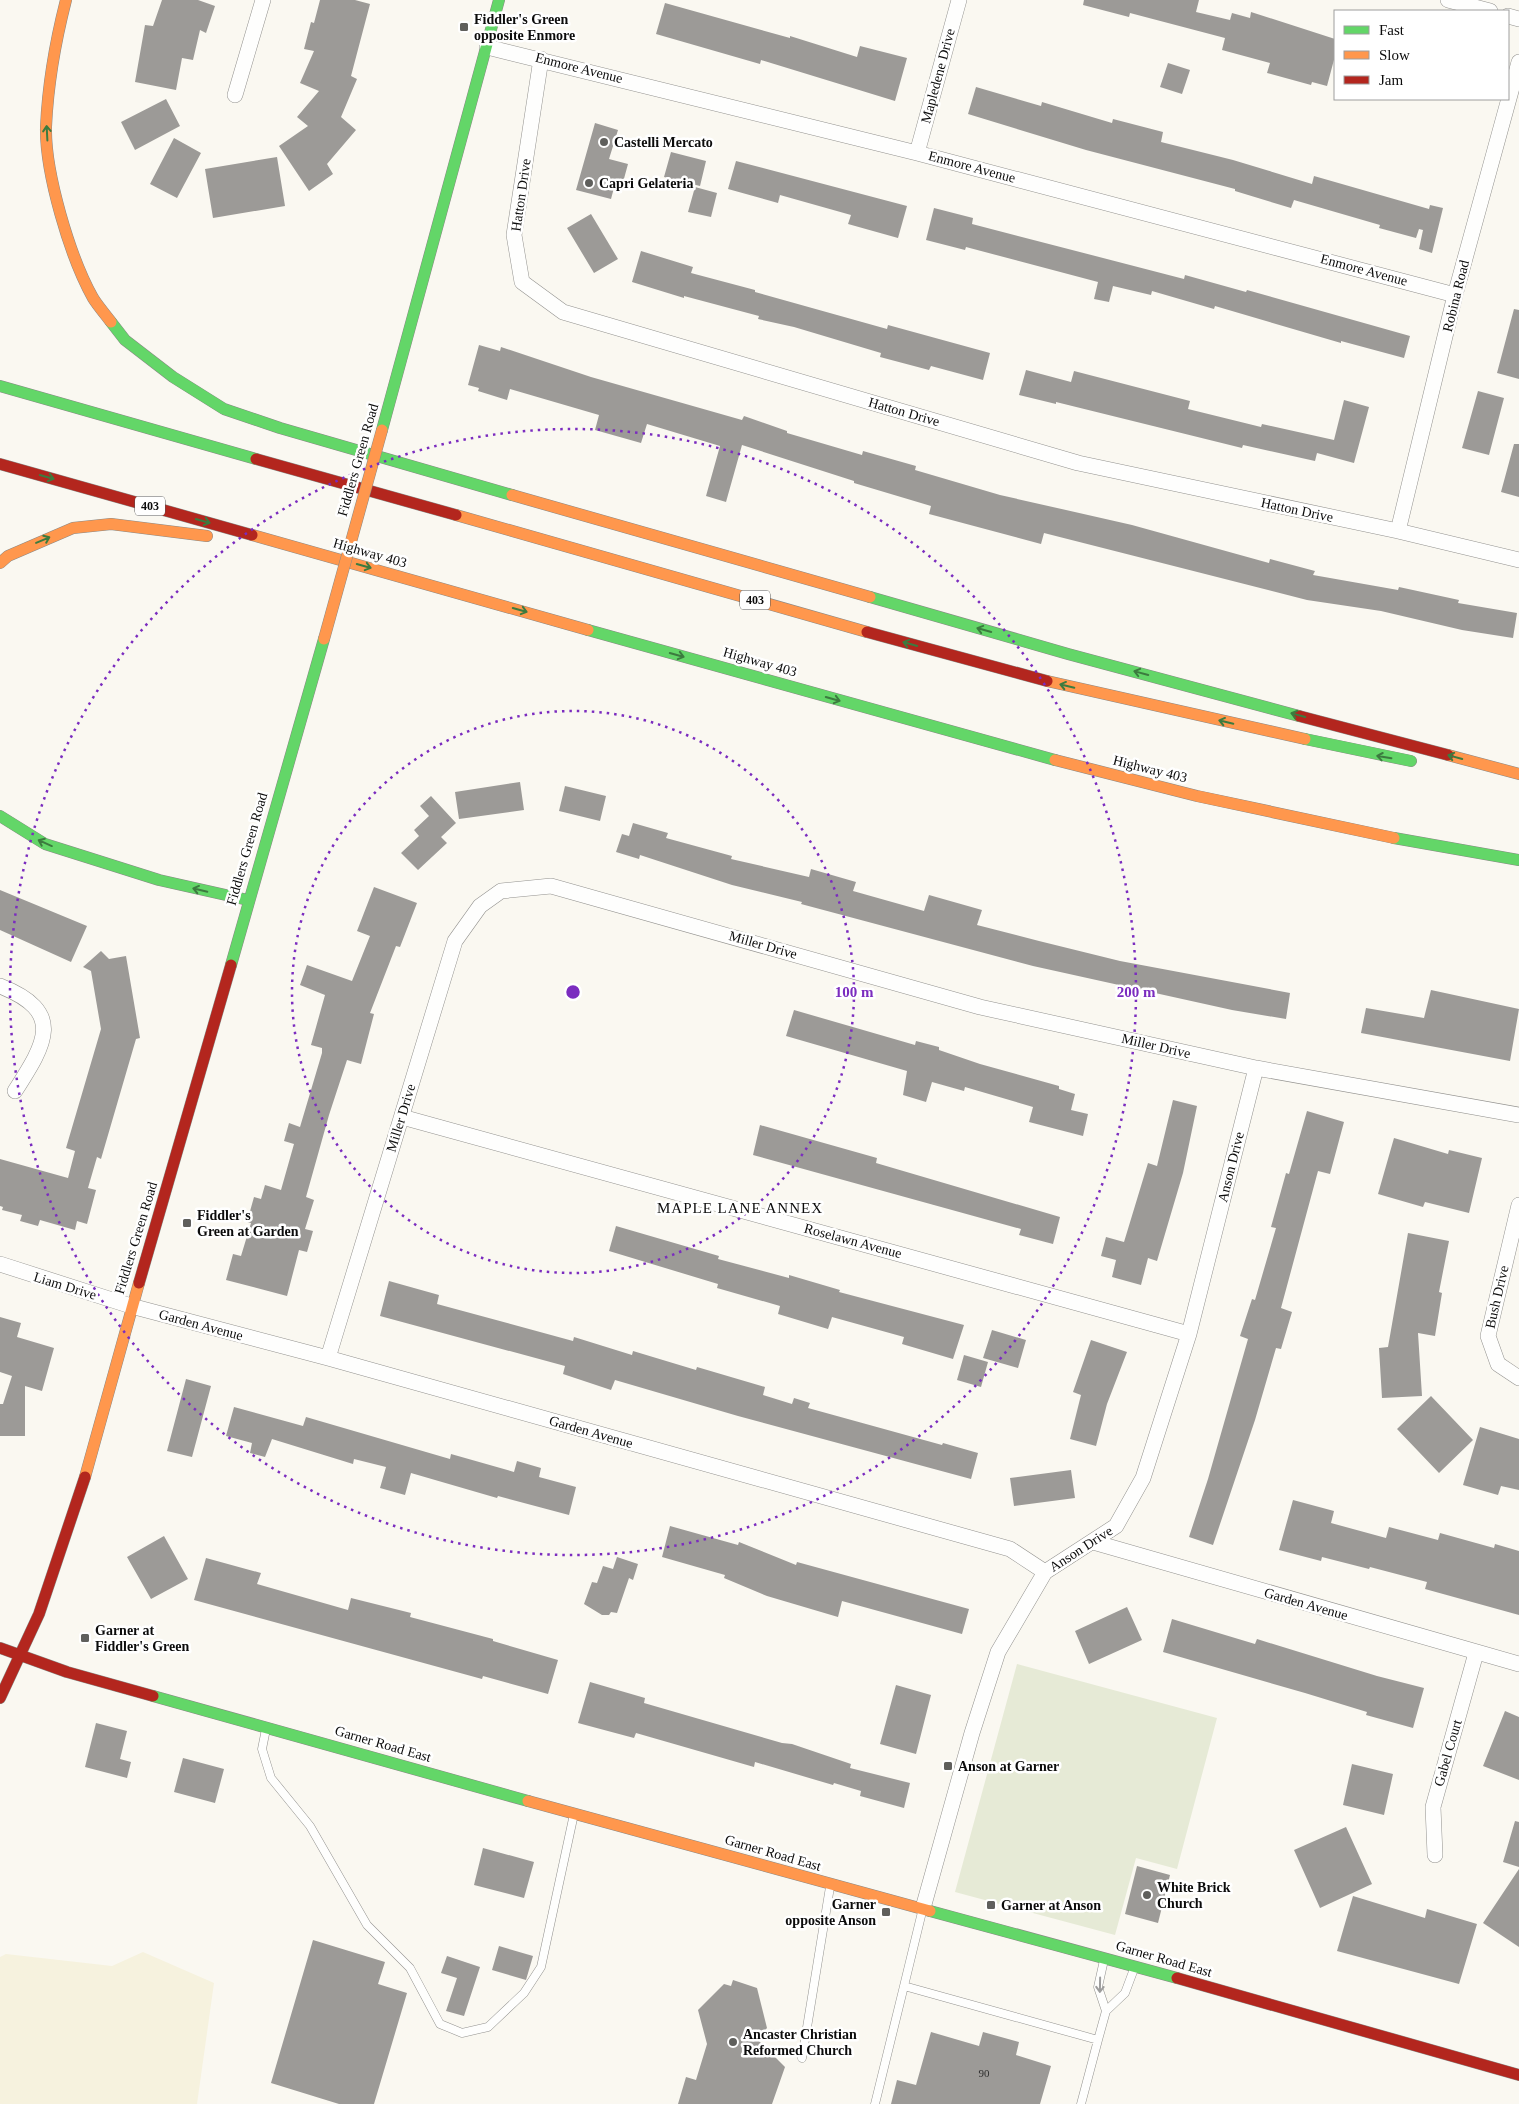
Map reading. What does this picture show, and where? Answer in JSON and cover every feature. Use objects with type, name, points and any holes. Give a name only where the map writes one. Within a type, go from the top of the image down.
[{"type":"main road","points":[[66,0],[52,56],[46,129],[52,181],[66,233],[93,298],[125,340],[173,378],[224,408],[280,428],[1068,654],[1519,774]]},
{"type":"main road","name":"Fiddlers Green Road","points":[[0,1698],[39,1614],[77,1506],[131,1306],[174,1164],[324,639],[487,47],[498,0]]},
{"type":"main road","name":"403","points":[[0,386],[1019,675],[1378,756],[1425,763]]},
{"type":"main road","name":"Highway 403","points":[[0,464],[1006,748],[1197,796],[1394,838],[1519,860]]},
{"type":"main road","points":[[0,563],[8,556],[73,528],[111,524],[300,548]]},
{"type":"main road","points":[[1444,766],[1519,778]]},
{"type":"main road","points":[[0,816],[44,844],[159,880],[248,900]]},
{"type":"main road","name":"Garner Road East","points":[[0,1648],[67,1672],[831,1885],[1135,1966],[1519,2075]]},
{"type":"street","points":[[235,94],[263,0]]},
{"type":"street","name":"Mapledene Drive","points":[[918,153],[959,0]]},
{"type":"street","points":[[1448,0],[1486,10]]},
{"type":"street","name":"Enmore Avenue","points":[[487,47],[918,153],[1455,294]]},
{"type":"street","name":"Hatton Drive","points":[[541,59],[514,235],[522,282],[563,312],[1078,463],[1398,531],[1519,560]]},
{"type":"street","name":"Robina Road","points":[[1509,98],[1519,62]]},
{"type":"street","name":"Robina Road","points":[[1398,531],[1455,294],[1509,100]]},
{"type":"street","name":"Miller Drive","points":[[328,1358],[455,941],[480,906],[501,892],[551,886],[980,1007],[1256,1068],[1519,1115]]},
{"type":"street","points":[[0,986],[26,998],[36,1007],[44,1019],[44,1031],[36,1058],[15,1092]]},
{"type":"street","name":"Anson Drive","points":[[923,1908],[972,1733],[998,1652],[1045,1572],[1116,1526],[1143,1478],[1189,1334],[1256,1068]]},
{"type":"street","name":"Roselawn Avenue","points":[[402,1117],[1189,1334]]},
{"type":"street","name":"Bush Drive","points":[[1519,1205],[1488,1336],[1498,1364],[1519,1378]]},
{"type":"street","name":"Liam Drive","points":[[0,1264],[131,1306]]},
{"type":"street","name":"Garden Avenue","points":[[131,1306],[328,1358],[1010,1549],[1045,1572]]},
{"type":"street","name":"Garden Avenue","points":[[1093,1542],[1519,1664]]},
{"type":"street","name":"Gabel Court","points":[[1435,1855],[1433,1807],[1476,1653]]},
{"type":"lane","points":[[266,1727],[262,1749],[270,1778],[310,1826],[367,1925],[410,1968],[440,2024],[462,2033],[488,2028],[524,1993],[541,1966],[574,1813]]},
{"type":"lane","points":[[802,2058],[831,1885]]},
{"type":"lane","points":[[875,2104],[923,1908]]},
{"type":"lane","points":[[1104,1958],[1098,1987],[1106,2011]]},
{"type":"lane","points":[[1081,2104],[1106,2011],[1125,1993],[1135,1966]]},
{"type":"lane","points":[[904,1986],[1098,2040]]},
{"type":"shaded area","points":[[143,1952],[214,1983],[197,2104],[0,2104],[0,1957],[6,1954],[112,1966]]},
{"type":"green space","points":[[1017,1664],[1217,1718],[1177,1869],[1136,1858],[1115,1935],[955,1892]]},
{"type":"building","points":[[162,0],[198,0],[215,6],[206,33],[200,30],[193,60],[182,58],[176,90],[135,82],[145,25],[153,26]]},
{"type":"building","points":[[320,0],[355,0],[370,4],[351,76],[357,79],[341,117],[356,130],[327,164],[333,174],[309,191],[279,146],[308,126],[297,117],[319,91],[300,83],[314,51],[304,49],[311,22],[314,23]]},
{"type":"building","points":[[1084,0],[1199,0],[1196,12],[1230,20],[1232,13],[1250,18],[1251,12],[1334,39],[1334,60],[1327,86],[1312,82],[1311,85],[1267,73],[1270,63],[1222,50],[1225,38],[1130,13],[1129,17],[1083,5]]},
{"type":"building","points":[[665,3],[790,38],[790,36],[857,57],[860,46],[907,58],[895,101],[761,60],[760,64],[656,34]]},
{"type":"building","points":[[1168,63],[1190,70],[1182,94],[1160,87]]},
{"type":"building","points":[[976,87],[1041,106],[1042,102],[1112,123],[1113,119],[1163,132],[1161,142],[1233,160],[1312,184],[1314,176],[1429,209],[1430,205],[1443,208],[1432,253],[1419,249],[1423,230],[1419,229],[1416,238],[1379,228],[1380,225],[1294,200],[1291,208],[1235,191],[1235,189],[1086,150],[968,114]]},
{"type":"building","points":[[166,99],[180,126],[135,150],[121,122]]},
{"type":"building","points":[[595,123],[618,130],[609,159],[628,164],[622,186],[615,184],[611,199],[576,190]]},
{"type":"building","points":[[174,138],[201,153],[177,198],[150,184]]},
{"type":"building","points":[[671,152],[706,161],[700,186],[664,177]]},
{"type":"building","points":[[277,157],[285,206],[213,218],[205,169]]},
{"type":"building","points":[[736,161],[907,206],[898,238],[848,224],[851,215],[780,195],[778,203],[728,189]]},
{"type":"building","points":[[695,187],[717,193],[711,217],[688,212]]},
{"type":"building","points":[[934,208],[973,218],[972,224],[1184,279],[1185,275],[1246,292],[1247,290],[1410,336],[1404,358],[1341,341],[1341,343],[1215,306],[1214,309],[1152,291],[1151,295],[1113,286],[1109,302],[1094,299],[1098,282],[966,247],[965,250],[926,240]]},
{"type":"building","points":[[591,214],[618,259],[594,273],[567,228]]},
{"type":"building","points":[[641,251],[693,267],[691,273],[755,290],[755,292],[887,329],[888,325],[990,353],[983,380],[931,366],[929,370],[880,357],[881,353],[794,327],[758,319],[759,316],[684,296],[684,298],[632,282]]},
{"type":"building","points":[[1514,309],[1519,310],[1519,379],[1497,373]]},
{"type":"building","points":[[479,345],[500,351],[501,347],[591,377],[742,420],[744,416],[787,431],[787,433],[862,455],[863,451],[916,466],[915,470],[1000,495],[1132,525],[1269,563],[1270,559],[1315,571],[1313,575],[1398,590],[1399,587],[1459,600],[1458,603],[1517,613],[1513,638],[1462,630],[1381,611],[1307,600],[1044,533],[1041,544],[929,514],[931,506],[854,483],[854,481],[742,445],[726,502],[706,496],[720,446],[647,424],[641,443],[595,430],[599,415],[510,389],[507,400],[478,391],[479,388],[468,385]]},
{"type":"building","points":[[1026,370],[1071,382],[1074,371],[1190,401],[1188,409],[1261,427],[1262,424],[1334,440],[1344,400],[1369,407],[1354,463],[1317,453],[1315,461],[1243,445],[1242,448],[1056,402],[1056,404],[1019,395]]},
{"type":"building","points":[[1478,391],[1504,398],[1489,455],[1462,448]]},
{"type":"building","points":[[1514,444],[1519,444],[1519,497],[1501,492]]},
{"type":"building","points":[[520,782],[524,810],[459,819],[455,792]]},
{"type":"building","points":[[565,786],[606,796],[600,821],[559,811]]},
{"type":"building","points":[[431,796],[456,823],[441,837],[447,843],[418,870],[401,853],[419,836],[414,830],[429,816],[420,806]]},
{"type":"building","points":[[633,823],[668,833],[666,838],[732,856],[731,859],[809,877],[811,869],[856,882],[853,891],[924,911],[929,895],[982,910],[977,925],[1120,961],[1290,993],[1286,1019],[1232,1010],[1033,966],[801,904],[802,902],[732,885],[640,855],[639,859],[616,852],[622,834],[629,836]]},
{"type":"building","points":[[374,887],[417,903],[400,947],[396,946],[370,1013],[374,1014],[361,1064],[347,1060],[329,1115],[306,1197],[314,1200],[305,1229],[313,1231],[307,1252],[299,1250],[287,1296],[226,1280],[233,1254],[241,1256],[251,1223],[247,1222],[254,1197],[261,1199],[265,1185],[281,1190],[294,1144],[284,1141],[289,1123],[300,1127],[322,1053],[322,1048],[311,1045],[325,995],[300,985],[307,965],[352,981],[370,936],[357,931]]},
{"type":"building","points":[[0,890],[87,926],[71,962],[0,930]]},
{"type":"building","points":[[101,951],[109,959],[126,956],[140,1038],[136,1039],[101,1159],[97,1157],[88,1188],[96,1190],[87,1224],[77,1221],[75,1230],[40,1220],[38,1226],[20,1221],[22,1215],[2,1210],[3,1207],[0,1206],[0,1159],[68,1178],[75,1151],[66,1148],[101,1029],[91,971],[83,967]]},
{"type":"building","points":[[1431,990],[1519,1009],[1510,1061],[1361,1033],[1366,1008],[1424,1018]]},
{"type":"building","points":[[794,1010],[915,1045],[916,1041],[939,1047],[939,1050],[980,1064],[1059,1086],[1059,1089],[1075,1094],[1071,1110],[1088,1114],[1083,1136],[1029,1122],[1033,1107],[965,1087],[964,1091],[932,1082],[926,1102],[903,1095],[907,1071],[786,1036]]},
{"type":"building","points":[[1173,1100],[1197,1106],[1183,1173],[1157,1261],[1148,1258],[1141,1285],[1112,1277],[1116,1260],[1101,1256],[1106,1237],[1124,1242],[1148,1163],[1157,1166]]},
{"type":"building","points":[[1307,1111],[1344,1122],[1330,1174],[1318,1171],[1281,1308],[1292,1312],[1281,1349],[1276,1348],[1255,1420],[1213,1545],[1189,1537],[1208,1479],[1248,1339],[1240,1336],[1252,1299],[1255,1300],[1276,1228],[1271,1227],[1286,1173],[1289,1174]]},
{"type":"building","points":[[760,1125],[877,1158],[876,1163],[1060,1217],[1053,1244],[1019,1235],[1021,1229],[753,1155]]},
{"type":"building","points":[[1394,1138],[1448,1154],[1449,1150],[1482,1158],[1469,1213],[1425,1202],[1423,1207],[1378,1194]]},
{"type":"building","points":[[616,1226],[719,1256],[718,1259],[789,1278],[789,1275],[840,1290],[839,1292],[964,1325],[953,1359],[902,1344],[904,1337],[832,1317],[828,1329],[778,1314],[780,1306],[717,1288],[718,1284],[609,1251]]},
{"type":"building","points":[[1408,1233],[1449,1241],[1439,1292],[1442,1293],[1435,1336],[1418,1333],[1422,1396],[1382,1398],[1379,1348],[1388,1347]]},
{"type":"building","points":[[389,1281],[439,1295],[437,1304],[573,1341],[574,1337],[632,1355],[633,1351],[696,1370],[697,1367],[765,1387],[763,1395],[792,1404],[794,1398],[810,1403],[808,1408],[978,1453],[971,1479],[738,1416],[615,1380],[611,1390],[563,1374],[565,1366],[380,1316]]},
{"type":"building","points":[[0,1317],[21,1323],[17,1337],[54,1348],[42,1391],[25,1386],[25,1436],[0,1436],[0,1404],[3,1404],[12,1376],[0,1372]]},
{"type":"building","points":[[992,1330],[1026,1340],[1018,1368],[983,1358]]},
{"type":"building","points":[[1091,1340],[1127,1352],[1107,1404],[1096,1446],[1070,1439],[1081,1395],[1073,1392]]},
{"type":"building","points":[[964,1355],[988,1362],[981,1387],[957,1380]]},
{"type":"building","points":[[186,1379],[211,1386],[192,1457],[167,1451]]},
{"type":"building","points":[[1431,1396],[1473,1440],[1439,1473],[1397,1429]]},
{"type":"building","points":[[234,1407],[303,1426],[306,1417],[450,1459],[451,1454],[514,1472],[517,1461],[541,1468],[539,1477],[576,1487],[569,1515],[498,1496],[497,1498],[411,1473],[405,1495],[380,1488],[386,1467],[354,1459],[353,1464],[272,1439],[265,1457],[250,1453],[252,1443],[226,1436]]},
{"type":"building","points":[[1480,1427],[1519,1439],[1519,1490],[1501,1486],[1498,1495],[1463,1485]]},
{"type":"building","points":[[1071,1470],[1075,1498],[1014,1506],[1010,1478]]},
{"type":"building","points":[[1293,1500],[1334,1511],[1331,1523],[1386,1538],[1389,1527],[1438,1540],[1440,1533],[1494,1548],[1495,1544],[1519,1551],[1519,1615],[1425,1589],[1427,1582],[1370,1567],[1369,1569],[1322,1557],[1321,1561],[1279,1550]]},
{"type":"building","points":[[670,1526],[738,1545],[739,1542],[796,1565],[797,1562],[969,1609],[962,1634],[842,1601],[838,1617],[767,1596],[724,1578],[725,1575],[662,1557]]},
{"type":"building","points":[[164,1536],[188,1579],[151,1599],[127,1557]]},
{"type":"building","points":[[617,1557],[638,1564],[633,1580],[629,1578],[617,1613],[611,1612],[609,1615],[602,1615],[584,1604],[592,1582],[597,1583],[603,1566],[613,1569]]},
{"type":"building","points":[[206,1558],[261,1573],[257,1584],[348,1610],[351,1598],[411,1613],[410,1617],[493,1639],[493,1641],[558,1660],[548,1694],[483,1676],[482,1679],[194,1600]]},
{"type":"building","points":[[1127,1607],[1142,1640],[1089,1664],[1075,1631]]},
{"type":"building","points":[[1172,1619],[1255,1644],[1257,1639],[1377,1676],[1424,1688],[1413,1728],[1366,1715],[1367,1712],[1305,1693],[1163,1652]]},
{"type":"building","points":[[590,1682],[645,1698],[644,1703],[782,1743],[792,1744],[851,1764],[850,1768],[910,1783],[904,1808],[860,1796],[861,1791],[834,1783],[833,1785],[755,1762],[754,1767],[636,1733],[634,1738],[578,1723]]},
{"type":"building","points":[[896,1685],[931,1695],[916,1754],[880,1744]]},
{"type":"building","points":[[1505,1711],[1519,1717],[1519,1780],[1483,1766]]},
{"type":"building","points":[[96,1723],[127,1731],[120,1759],[131,1762],[127,1778],[85,1767]]},
{"type":"building","points":[[183,1758],[224,1769],[215,1803],[174,1792]]},
{"type":"building","points":[[1352,1764],[1393,1774],[1384,1815],[1343,1805]]},
{"type":"building","points":[[1515,1821],[1519,1822],[1519,1867],[1503,1862]]},
{"type":"building","points":[[1346,1827],[1372,1884],[1320,1908],[1294,1850]]},
{"type":"building","points":[[483,1848],[534,1862],[524,1898],[474,1885]]},
{"type":"building","name":"White Brick Church","points":[[1137,1866],[1170,1875],[1158,1923],[1125,1914]]},
{"type":"building","points":[[1519,1869],[1519,1947],[1483,1923]]},
{"type":"building","points":[[1353,1896],[1425,1918],[1427,1909],[1477,1924],[1459,1984],[1337,1951]]},
{"type":"building","points":[[313,1940],[385,1962],[378,1984],[407,1993],[374,2104],[339,2104],[271,2083]]},
{"type":"building","points":[[499,1946],[533,1956],[526,1980],[492,1970]]},
{"type":"building","points":[[447,1956],[480,1967],[464,2016],[446,2011],[457,1978],[441,1973]]},
{"type":"building","name":"Ancaster Christian Reformed Church","points":[[733,1980],[757,1988],[767,2028],[757,2039],[785,2067],[772,2104],[678,2104],[686,2077],[696,2080],[707,2044],[698,2010],[724,1984],[731,1986]]},
{"type":"building","points":[[931,2032],[979,2046],[983,2032],[1019,2042],[1016,2055],[1051,2066],[1040,2104],[891,2104],[897,2080],[916,2085]]},
{"type":"traffic: fast","points":[[382,430],[499,0]]},
{"type":"traffic: fast","points":[[111,322],[125,340],[173,377],[224,409],[280,428],[512,495]]},
{"type":"traffic: fast","points":[[0,386],[256,459]]},
{"type":"traffic: fast","points":[[870,597],[1068,654],[1299,716]]},
{"type":"traffic: fast","points":[[588,630],[1055,760]]},
{"type":"traffic: fast","points":[[231,965],[324,639]]},
{"type":"traffic: fast","points":[[1305,739],[1411,761]]},
{"type":"traffic: fast","points":[[0,816],[45,844],[159,880],[248,900]]},
{"type":"traffic: fast","points":[[1394,838],[1519,860]]},
{"type":"traffic: fast","points":[[153,1696],[528,1801]]},
{"type":"traffic: fast","points":[[930,1911],[1177,1978]]},
{"type":"traffic: slow","points":[[66,0],[50,78],[46,127],[47,146],[54,191],[68,238],[84,281],[93,298],[111,322]]},
{"type":"traffic: slow","points":[[324,639],[382,430]]},
{"type":"traffic: slow","points":[[512,495],[870,597]]},
{"type":"traffic: slow","points":[[456,515],[867,632]]},
{"type":"traffic: slow","points":[[0,563],[8,556],[73,528],[111,524],[207,536]]},
{"type":"traffic: slow","points":[[252,535],[588,630]]},
{"type":"traffic: slow","points":[[1047,681],[1305,739]]},
{"type":"traffic: slow","points":[[1448,755],[1519,774]]},
{"type":"traffic: slow","points":[[1055,760],[1197,796],[1394,838]]},
{"type":"traffic: slow","points":[[85,1477],[139,1283]]},
{"type":"traffic: slow","points":[[528,1801],[930,1911]]},
{"type":"traffic: jam","points":[[256,459],[456,515]]},
{"type":"traffic: jam","points":[[0,464],[252,535]]},
{"type":"traffic: jam","points":[[867,632],[1047,681]]},
{"type":"traffic: jam","points":[[1299,716],[1448,755]]},
{"type":"traffic: jam","points":[[139,1283],[231,965]]},
{"type":"traffic: jam","points":[[0,1698],[39,1614],[85,1477]]},
{"type":"traffic: jam","points":[[0,1648],[67,1672],[153,1696]]},
{"type":"traffic: jam","points":[[1177,1978],[1519,2075]]},
{"type":"place","name":"Fiddler's Green opposite Enmore","points":[[464,27]]},
{"type":"place","name":"Castelli Mercato","points":[[604,142]]},
{"type":"place","name":"Capri Gelateria","points":[[589,183]]},
{"type":"place","name":"Fiddler's Green at Garden","points":[[187,1223]]},
{"type":"place","name":"Garner at Fiddler's Green","points":[[85,1638]]},
{"type":"place","name":"Anson at Garner","points":[[948,1766]]},
{"type":"place","name":"White Brick Church","points":[[1147,1895]]},
{"type":"place","name":"Garner at Anson","points":[[991,1905]]},
{"type":"place","name":"Garner opposite Anson","points":[[886,1912]]},
{"type":"place","name":"Ancaster Christian Reformed Church","points":[[733,2042]]},
{"type":"district","name":"MAPLE LANE ANNEX","points":[[740,1208]]}]
